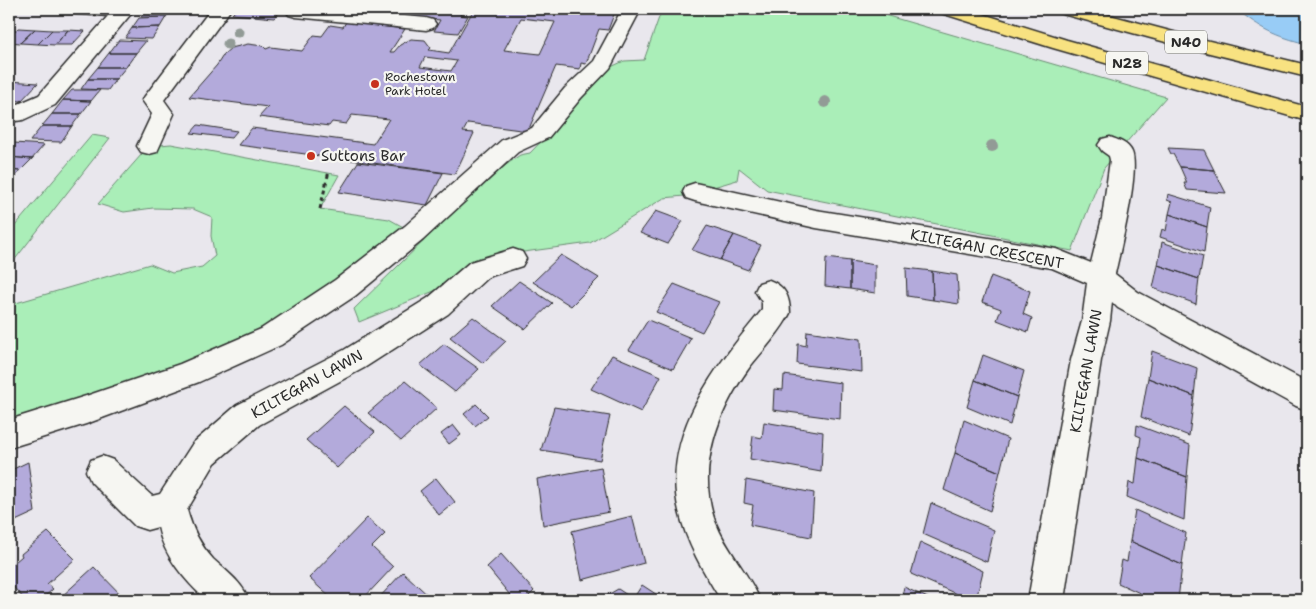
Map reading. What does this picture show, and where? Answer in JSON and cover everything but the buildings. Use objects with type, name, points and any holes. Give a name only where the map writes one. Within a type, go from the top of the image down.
[{"type":"highway","name":"N28","points":[[948,9],[1060,44],[1307,114]]},
{"type":"highway","name":"N40","points":[[973,9],[1238,82],[1307,98]]},
{"type":"highway","name":"N40","points":[[1066,9],[1180,40],[1307,71]]},
{"type":"highway","points":[[1127,9],[1183,27],[1307,59]]},
{"type":"street","points":[[74,9],[124,10]]},
{"type":"street","points":[[149,146],[163,114],[152,100],[221,9]]},
{"type":"street","points":[[9,434],[86,410],[189,373],[271,337],[345,288],[414,233],[510,146],[540,133],[573,93],[603,64],[630,9]]},
{"type":"street","points":[[9,115],[15,115],[47,100],[124,10]]},
{"type":"street","points":[[293,15],[426,24]]},
{"type":"street","name":"KILTEGAN LAWN","points":[[1046,600],[1086,360],[1096,322],[1101,278],[1115,218],[1122,160],[1120,152],[1110,145]]},
{"type":"street","name":"KILTEGAN CRESCENT","points":[[695,192],[816,219],[1056,259],[1101,278],[1128,300],[1307,397]]},
{"type":"street","name":"KILTEGAN LAWN","points":[[170,508],[204,453],[248,415],[354,359],[385,340],[438,306],[479,269],[513,259]]},
{"type":"street","points":[[742,600],[726,577],[697,518],[693,498],[694,458],[704,418],[719,388],[776,313],[776,300],[770,291]]},
{"type":"street","points":[[102,471],[147,514],[170,508],[176,537],[199,569],[231,600]]},
{"type":"path","points":[[320,209],[329,171]]},
{"type":"green space","points":[[662,9],[864,9],[1166,97],[1104,168],[1072,251],[767,190],[739,168],[737,180],[710,188],[696,184],[684,196],[664,198],[590,243],[509,254],[451,284],[359,322],[354,309],[490,176],[520,155],[530,153],[613,66],[624,61],[644,60]]},
{"type":"green space","points":[[92,135],[110,138],[9,267],[9,233]]},
{"type":"green space","points":[[171,144],[339,175],[320,209],[389,219],[414,233],[271,337],[86,410],[9,434],[9,305],[150,264],[172,273],[202,267],[215,256],[211,236],[212,217],[193,209],[153,208],[124,212],[98,204],[149,146]]},
{"type":"water","points":[[1236,9],[1307,9],[1307,44],[1269,31]]},
{"type":"place","name":"Rochestown Park Hotel","points":[[375,84]]},
{"type":"place","name":"Suttons Bar","points":[[311,156]]}]
